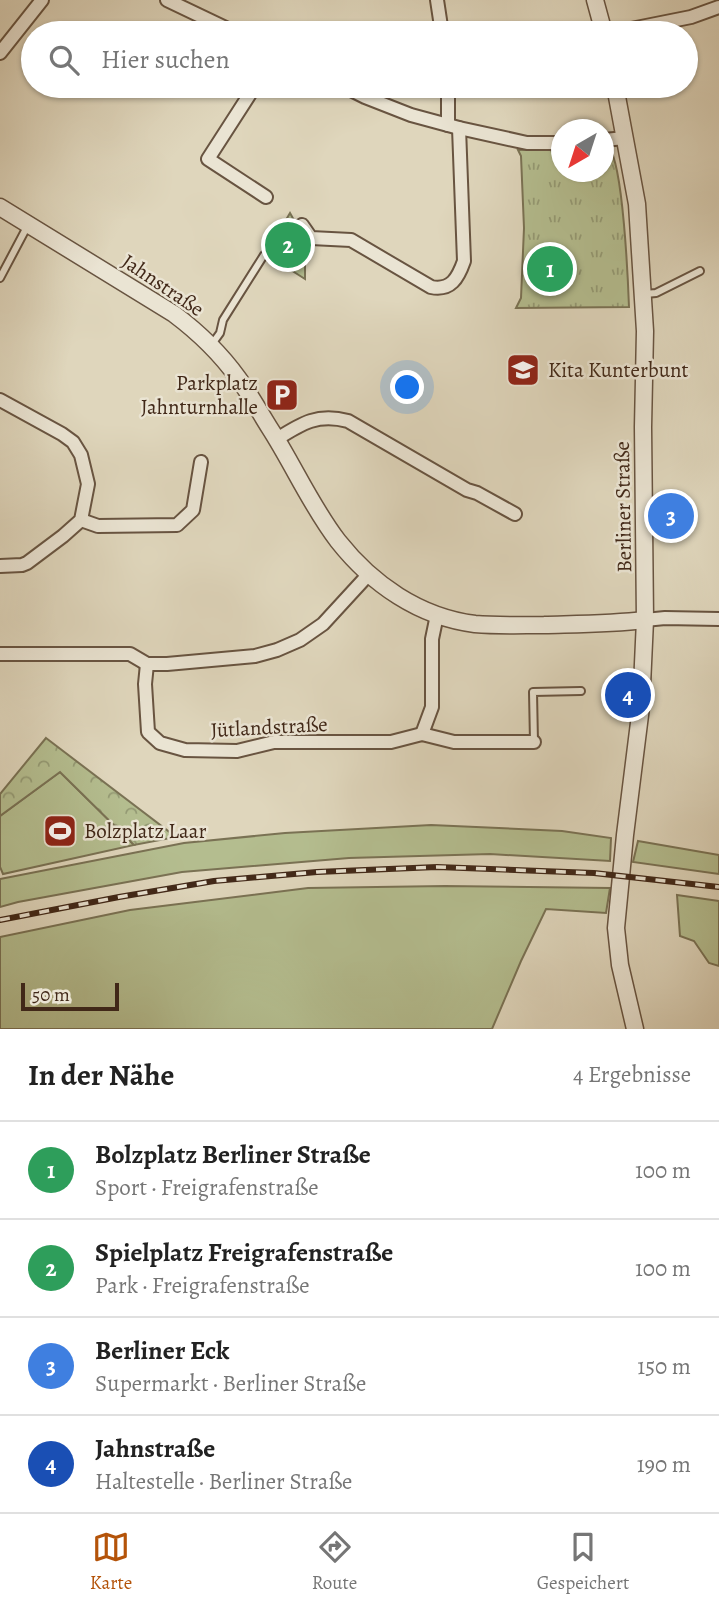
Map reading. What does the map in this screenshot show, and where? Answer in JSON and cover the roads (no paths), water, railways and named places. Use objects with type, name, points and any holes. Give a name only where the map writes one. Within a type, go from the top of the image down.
[{"type":"street","points":[[25,21],[42,0]]},
{"type":"street","points":[[167,0],[211,21]]},
{"type":"street","points":[[437,0],[440,21]]},
{"type":"street","points":[[595,0],[601,21]]},
{"type":"street","points":[[671,21],[719,7]]},
{"type":"street","points":[[0,53],[21,26]]},
{"type":"street","points":[[247,98],[208,159],[266,197]]},
{"type":"street","points":[[368,98],[411,115],[453,127],[527,143],[551,142]]},
{"type":"street","points":[[302,225],[311,238],[351,240],[431,287],[441,289],[450,285],[458,276],[464,261],[449,98]]},
{"type":"street","name":"Berliner Straße","points":[[617,98],[637,204],[645,331],[645,620],[641,707],[616,928],[620,965],[635,1029]]},
{"type":"street","points":[[614,139],[625,138]]},
{"type":"street","name":"Jahnstraße","points":[[0,207],[174,314],[210,345],[240,380],[337,539],[368,575],[396,595],[437,615],[474,624],[610,624],[645,620]]},
{"type":"street","points":[[0,400],[62,433],[73,442],[81,455],[88,484],[81,520],[27,564],[0,566]]},
{"type":"street","points":[[277,439],[318,418],[334,417],[348,421],[514,514]]},
{"type":"street","points":[[81,520],[98,526],[177,526],[193,510],[201,462]]},
{"type":"street","points":[[0,654],[130,654],[147,664],[255,656],[300,640],[323,624],[368,575]]},
{"type":"street","points":[[422,734],[432,707],[432,639],[437,615]]},
{"type":"street","points":[[645,620],[719,619]]},
{"type":"street","name":"Jütlandstraße","points":[[147,664],[145,684],[148,732],[160,743],[185,750],[237,751],[274,742],[391,742],[422,734],[454,742],[534,742]]},
{"type":"lane","points":[[0,278],[29,225]]},
{"type":"lane","points":[[210,345],[220,333],[223,320],[264,255]]},
{"type":"lane","points":[[643,294],[656,293],[700,271]]},
{"type":"lane","points":[[534,742],[533,692],[581,691]]},
{"type":"railway","points":[[0,920],[214,881],[317,872],[437,867],[594,873],[719,887]]},
{"type":"place","name":"Spielplatz Freigrafenstraße","points":[[288,245]]},
{"type":"place","name":"Bolzplatz Berliner Straße","points":[[550,269]]},
{"type":"place","name":"Kita Kunterbunt","points":[[523,370]]},
{"type":"place","name":"Parkplatz Jahnturnhalle","points":[[282,395]]},
{"type":"place","name":"Berliner Eck","points":[[671,516]]},
{"type":"place","name":"Jahnstraße","points":[[628,695]]},
{"type":"place","name":"Bolzplatz Laar","points":[[60,831]]}]
